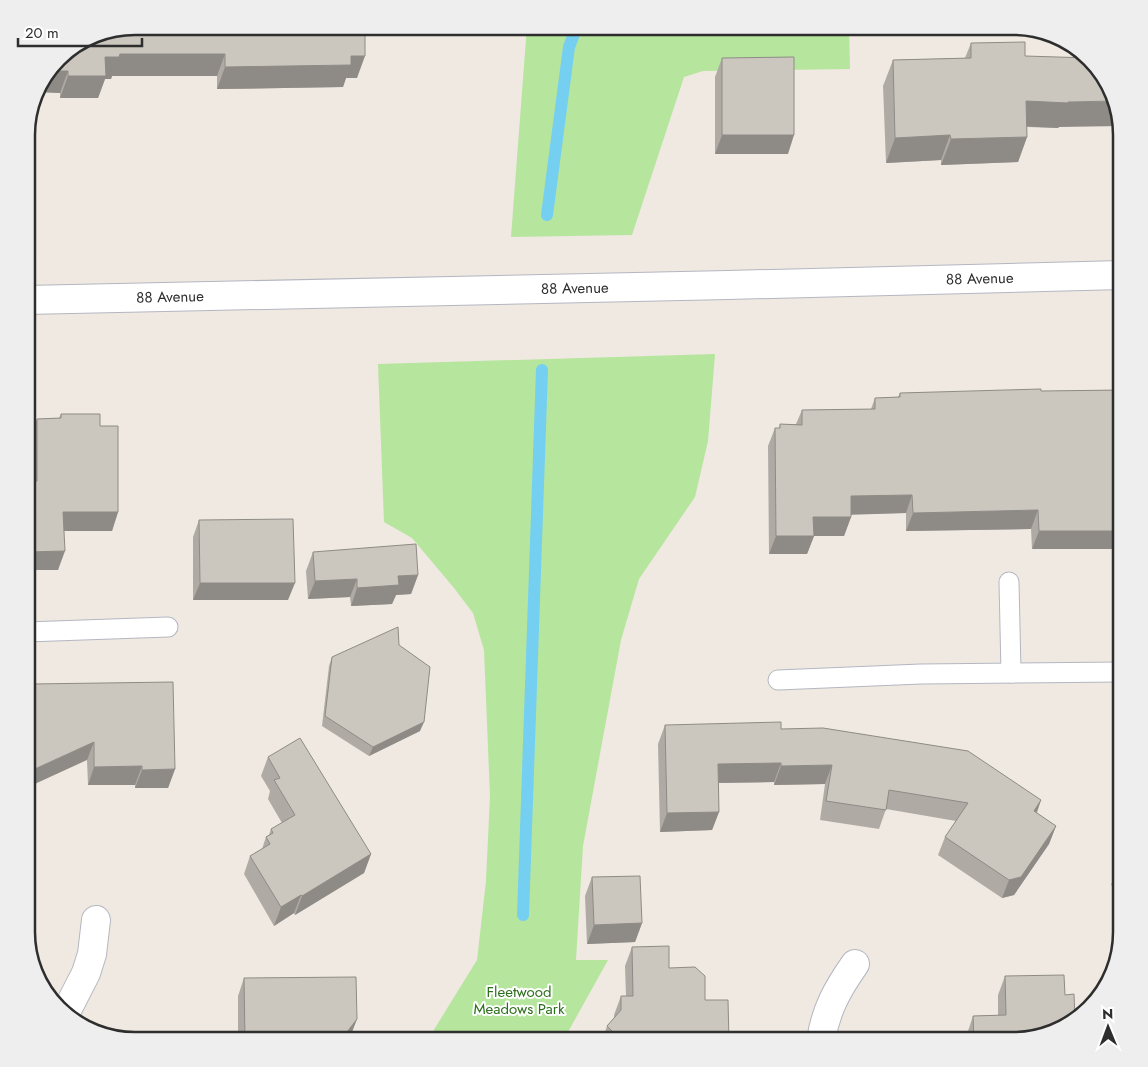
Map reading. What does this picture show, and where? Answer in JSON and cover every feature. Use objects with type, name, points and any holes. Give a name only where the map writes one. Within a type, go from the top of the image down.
[{"type":"main road","name":"88 Avenue","points":[[35,300],[1113,275]]},
{"type":"main road","points":[[69,1007],[86,973],[92,954],[96,920]]},
{"type":"main road","points":[[823,1032],[827,1012],[837,990],[855,964]]},
{"type":"lane","points":[[1009,582],[1011,673]]},
{"type":"lane","points":[[35,632],[168,627]]},
{"type":"lane","points":[[778,680],[848,676],[1113,672]]},
{"type":"green space","points":[[526,35],[849,35],[850,69],[703,71],[684,77],[632,235],[511,237]]},
{"type":"green space","name":"Fleetwood Meadows Park","points":[[715,354],[708,441],[695,497],[639,579],[621,640],[583,846],[576,960],[608,960],[568,1032],[433,1032],[477,960],[486,881],[490,796],[484,650],[473,613],[454,588],[412,538],[384,522],[378,364]]},
{"type":"building","points":[[128,35],[365,35],[365,56],[351,56],[351,65],[225,67],[225,54],[120,54],[119,57],[105,57],[106,76],[68,76],[68,71],[58,71],[85,48],[103,40]]},
{"type":"building","points":[[1025,42],[1025,56],[1076,58],[1096,79],[1107,101],[1068,103],[1026,101],[1027,137],[951,139],[950,135],[895,138],[893,60],[971,58],[971,43]]},
{"type":"building","points":[[794,57],[794,135],[722,135],[722,58]]},
{"type":"building","points":[[1041,389],[1041,391],[1113,390],[1113,531],[1039,531],[1038,510],[913,513],[912,495],[851,496],[851,517],[813,517],[814,536],[776,536],[775,428],[780,428],[780,424],[802,425],[802,410],[875,409],[875,398],[900,397],[900,393]]},
{"type":"building","points":[[61,414],[100,414],[100,426],[118,426],[118,512],[63,512],[65,551],[35,552],[37,419],[61,418]]},
{"type":"building","points":[[293,519],[295,583],[200,583],[199,520]]},
{"type":"building","points":[[416,544],[418,575],[398,576],[399,585],[357,588],[357,579],[315,581],[313,552]]},
{"type":"building","points":[[398,627],[399,645],[430,667],[424,722],[373,747],[325,716],[332,657]]},
{"type":"building","points":[[173,682],[175,769],[142,770],[142,766],[94,767],[94,742],[35,769],[35,684]]},
{"type":"building","points":[[781,722],[781,729],[823,728],[968,751],[1041,800],[1034,811],[1056,826],[1021,877],[1009,880],[945,837],[968,803],[889,790],[886,810],[826,801],[832,765],[781,766],[781,763],[718,764],[719,812],[667,813],[665,725]]},
{"type":"building","points":[[300,738],[371,854],[281,907],[250,856],[270,844],[266,837],[273,833],[271,829],[295,815],[274,780],[280,778],[268,757]]},
{"type":"building","points":[[640,876],[642,923],[594,925],[592,877]]},
{"type":"building","points":[[669,946],[669,968],[695,967],[705,976],[705,1000],[728,1000],[729,1032],[613,1032],[607,1026],[621,1010],[621,996],[633,996],[632,947]]},
{"type":"building","points":[[1064,975],[1065,995],[1074,994],[1075,1010],[1057,1022],[1039,1029],[1013,1032],[974,1032],[973,1016],[1006,1015],[1005,976]]},
{"type":"building","points":[[356,977],[357,1019],[347,1032],[245,1032],[244,978]]},
{"type":"waterway","points":[[547,215],[569,47],[574,35]]},
{"type":"waterway","points":[[523,915],[542,370]]}]
